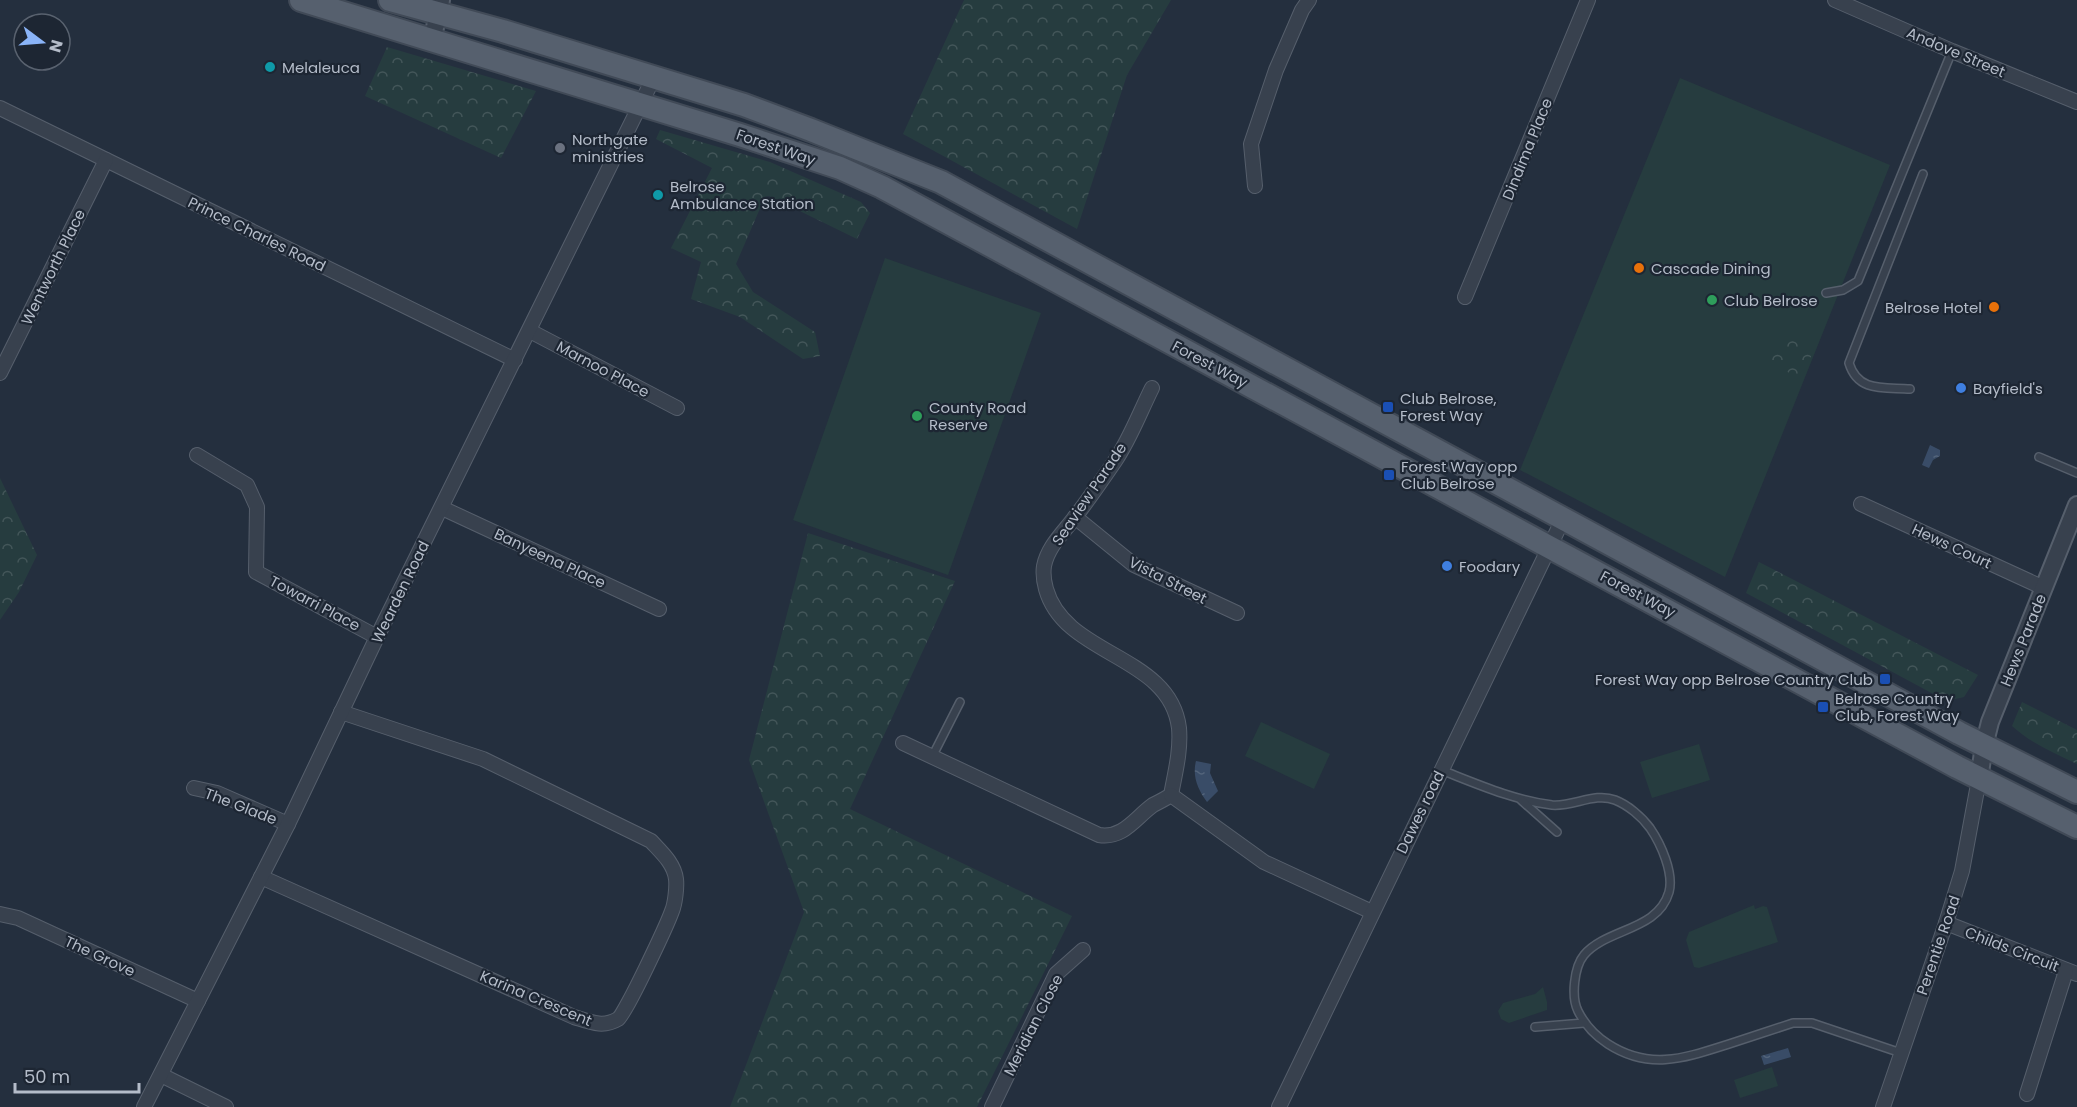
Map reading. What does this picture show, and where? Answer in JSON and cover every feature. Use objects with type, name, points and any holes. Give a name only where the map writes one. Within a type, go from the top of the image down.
[{"type":"main road","name":"Forest Way","points":[[301,0],[641,104],[829,165],[882,186],[1979,779],[2077,827]]},
{"type":"main road","name":"Forest Way","points":[[390,0],[440,7],[503,31],[744,105],[940,182],[1984,746],[2077,792]]},
{"type":"street","points":[[1255,186],[1251,144],[1276,70],[1302,10],[1309,0]]},
{"type":"street","name":"Dindima Place","points":[[1466,297],[1588,0]]},
{"type":"street","name":"Andove Street","points":[[1835,0],[2077,102]]},
{"type":"street","points":[[432,41],[440,7]]},
{"type":"street","name":"Wearden Road","points":[[144,1107],[288,824],[377,637],[654,77]]},
{"type":"street","name":"Prince Charles Road","points":[[0,108],[515,360]]},
{"type":"street","name":"Wentworth Place","points":[[0,374],[106,160]]},
{"type":"street","name":"Marnoo Place","points":[[530,331],[677,408]]},
{"type":"street","name":"Seaview Parade","points":[[1152,388],[1117,459],[1059,535],[1044,567],[1044,582],[1049,598],[1059,616],[1079,633],[1147,675],[1162,688],[1179,726],[1179,752],[1171,795]]},
{"type":"street","name":"Towarri Place","points":[[197,455],[247,485],[257,507],[256,572],[377,637]]},
{"type":"street","name":"Hews Court","points":[[1861,504],[2044,588]]},
{"type":"street","name":"Hews Parade","points":[[1979,779],[1990,722],[2077,505]]},
{"type":"street","name":"Banyeena Place","points":[[442,508],[659,609]]},
{"type":"street","name":"Vista Street","points":[[1075,517],[1134,565],[1237,614]]},
{"type":"street","name":"Dawes road","points":[[1279,1107],[1563,519]]},
{"type":"street","name":"Karina Crescent","points":[[261,877],[574,1017],[595,1024],[607,1024],[621,1017],[634,994],[674,909],[676,879],[667,858],[651,841],[483,759],[341,712]]},
{"type":"street","points":[[903,743],[1099,835],[1111,837],[1123,831],[1153,805],[1171,795],[1264,862],[1372,912]]},
{"type":"street","name":"Perentie Road","points":[[1883,1107],[1947,924],[1962,871],[1979,779]]},
{"type":"street","name":"The Glade","points":[[194,788],[217,793],[288,824]]},
{"type":"street","name":"The Grove","points":[[0,914],[18,918],[198,1001]]},
{"type":"street","name":"Childs Circuit","points":[[1947,924],[2072,973]]},
{"type":"street","name":"Meridian Close","points":[[992,1107],[1056,974],[1083,950]]},
{"type":"street","points":[[2027,1094],[2072,973]]},
{"type":"street","points":[[161,1075],[226,1107]]},
{"type":"lane","points":[[1826,293],[1843,290],[1858,281],[1952,51]]},
{"type":"lane","points":[[1910,389],[1879,389],[1868,386],[1855,375],[1849,363],[1923,174]]},
{"type":"lane","points":[[2039,457],[2077,473]]},
{"type":"lane","points":[[932,757],[960,702]]},
{"type":"lane","points":[[1441,770],[1521,800],[1556,805],[1602,798],[1615,800],[1631,809],[1650,828],[1669,872],[1669,892],[1659,910],[1644,922],[1597,942],[1582,957],[1575,979],[1574,1003],[1584,1023],[1598,1038],[1621,1052],[1641,1059],[1660,1060],[1686,1058],[1793,1023],[1812,1023],[1901,1053]]},
{"type":"lane","points":[[1521,800],[1557,832]]},
{"type":"lane","points":[[1535,1027],[1584,1023]]},
{"type":"green space","points":[[964,0],[1171,0],[1127,75],[1077,229],[903,134]]},
{"type":"green space","points":[[387,47],[536,91],[501,158],[365,96]]},
{"type":"green space","name":"Club Belrose","points":[[1680,78],[1890,165],[1725,577],[1520,470]]},
{"type":"green space","points":[[660,130],[770,162],[861,202],[870,213],[857,239],[769,196],[765,197],[736,264],[753,292],[815,332],[820,356],[803,359],[740,317],[691,299],[701,262],[671,248],[712,168],[656,139]]},
{"type":"green space","name":"County Road Reserve","points":[[885,258],[1041,313],[948,575],[793,520]]},
{"type":"green space","points":[[1778,334],[1814,350],[1801,378],[1765,362]]},
{"type":"green space","points":[[0,478],[37,555],[19,592],[0,620]]},
{"type":"green space","points":[[808,533],[955,581],[850,809],[1072,916],[977,1107],[730,1107],[804,912],[749,760]]},
{"type":"green space","points":[[1759,562],[1978,675],[1964,697],[1951,700],[1937,696],[1746,593]]},
{"type":"green space","points":[[2022,702],[2077,730],[2077,764],[2035,743],[2012,726]]},
{"type":"green space","points":[[1261,722],[1330,754],[1314,789],[1245,756]]},
{"type":"green space","points":[[1699,744],[1710,780],[1652,798],[1640,762]]},
{"type":"green space","points":[[1754,905],[1755,909],[1767,907],[1778,942],[1699,968],[1694,967],[1686,940],[1689,932]]},
{"type":"green space","points":[[1543,987],[1547,1010],[1509,1023],[1501,1019],[1498,1011],[1503,1003],[1535,994]]},
{"type":"green space","points":[[1772,1067],[1778,1086],[1740,1098],[1734,1080]]},
{"type":"water","points":[[1930,445],[1940,450],[1940,456],[1933,460],[1929,468],[1922,465]]},
{"type":"water","points":[[1196,761],[1211,764],[1210,773],[1218,791],[1207,802],[1197,783]]},
{"type":"water","points":[[1788,1048],[1791,1057],[1764,1065],[1761,1056]]},
{"type":"place","name":"Melaleuca","points":[[270,67]]},
{"type":"place","name":"Northgate ministries","points":[[560,148]]},
{"type":"place","name":"Belrose Ambulance Station","points":[[658,195]]},
{"type":"place","name":"Cascade Dining","points":[[1639,268]]},
{"type":"place","name":"Club Belrose","points":[[1712,300]]},
{"type":"place","name":"Belrose Hotel","points":[[1994,307]]},
{"type":"place","name":"Bayfield's","points":[[1961,388]]},
{"type":"place","name":"Club Belrose, Forest Way","points":[[1388,407]]},
{"type":"place","name":"County Road Reserve","points":[[917,416]]},
{"type":"place","name":"Forest Way opp Club Belrose","points":[[1389,475]]},
{"type":"place","name":"Foodary","points":[[1447,566]]},
{"type":"place","name":"Forest Way opp Belrose Country Club","points":[[1885,679]]},
{"type":"place","name":"Belrose Country Club, Forest Way","points":[[1823,707]]}]
